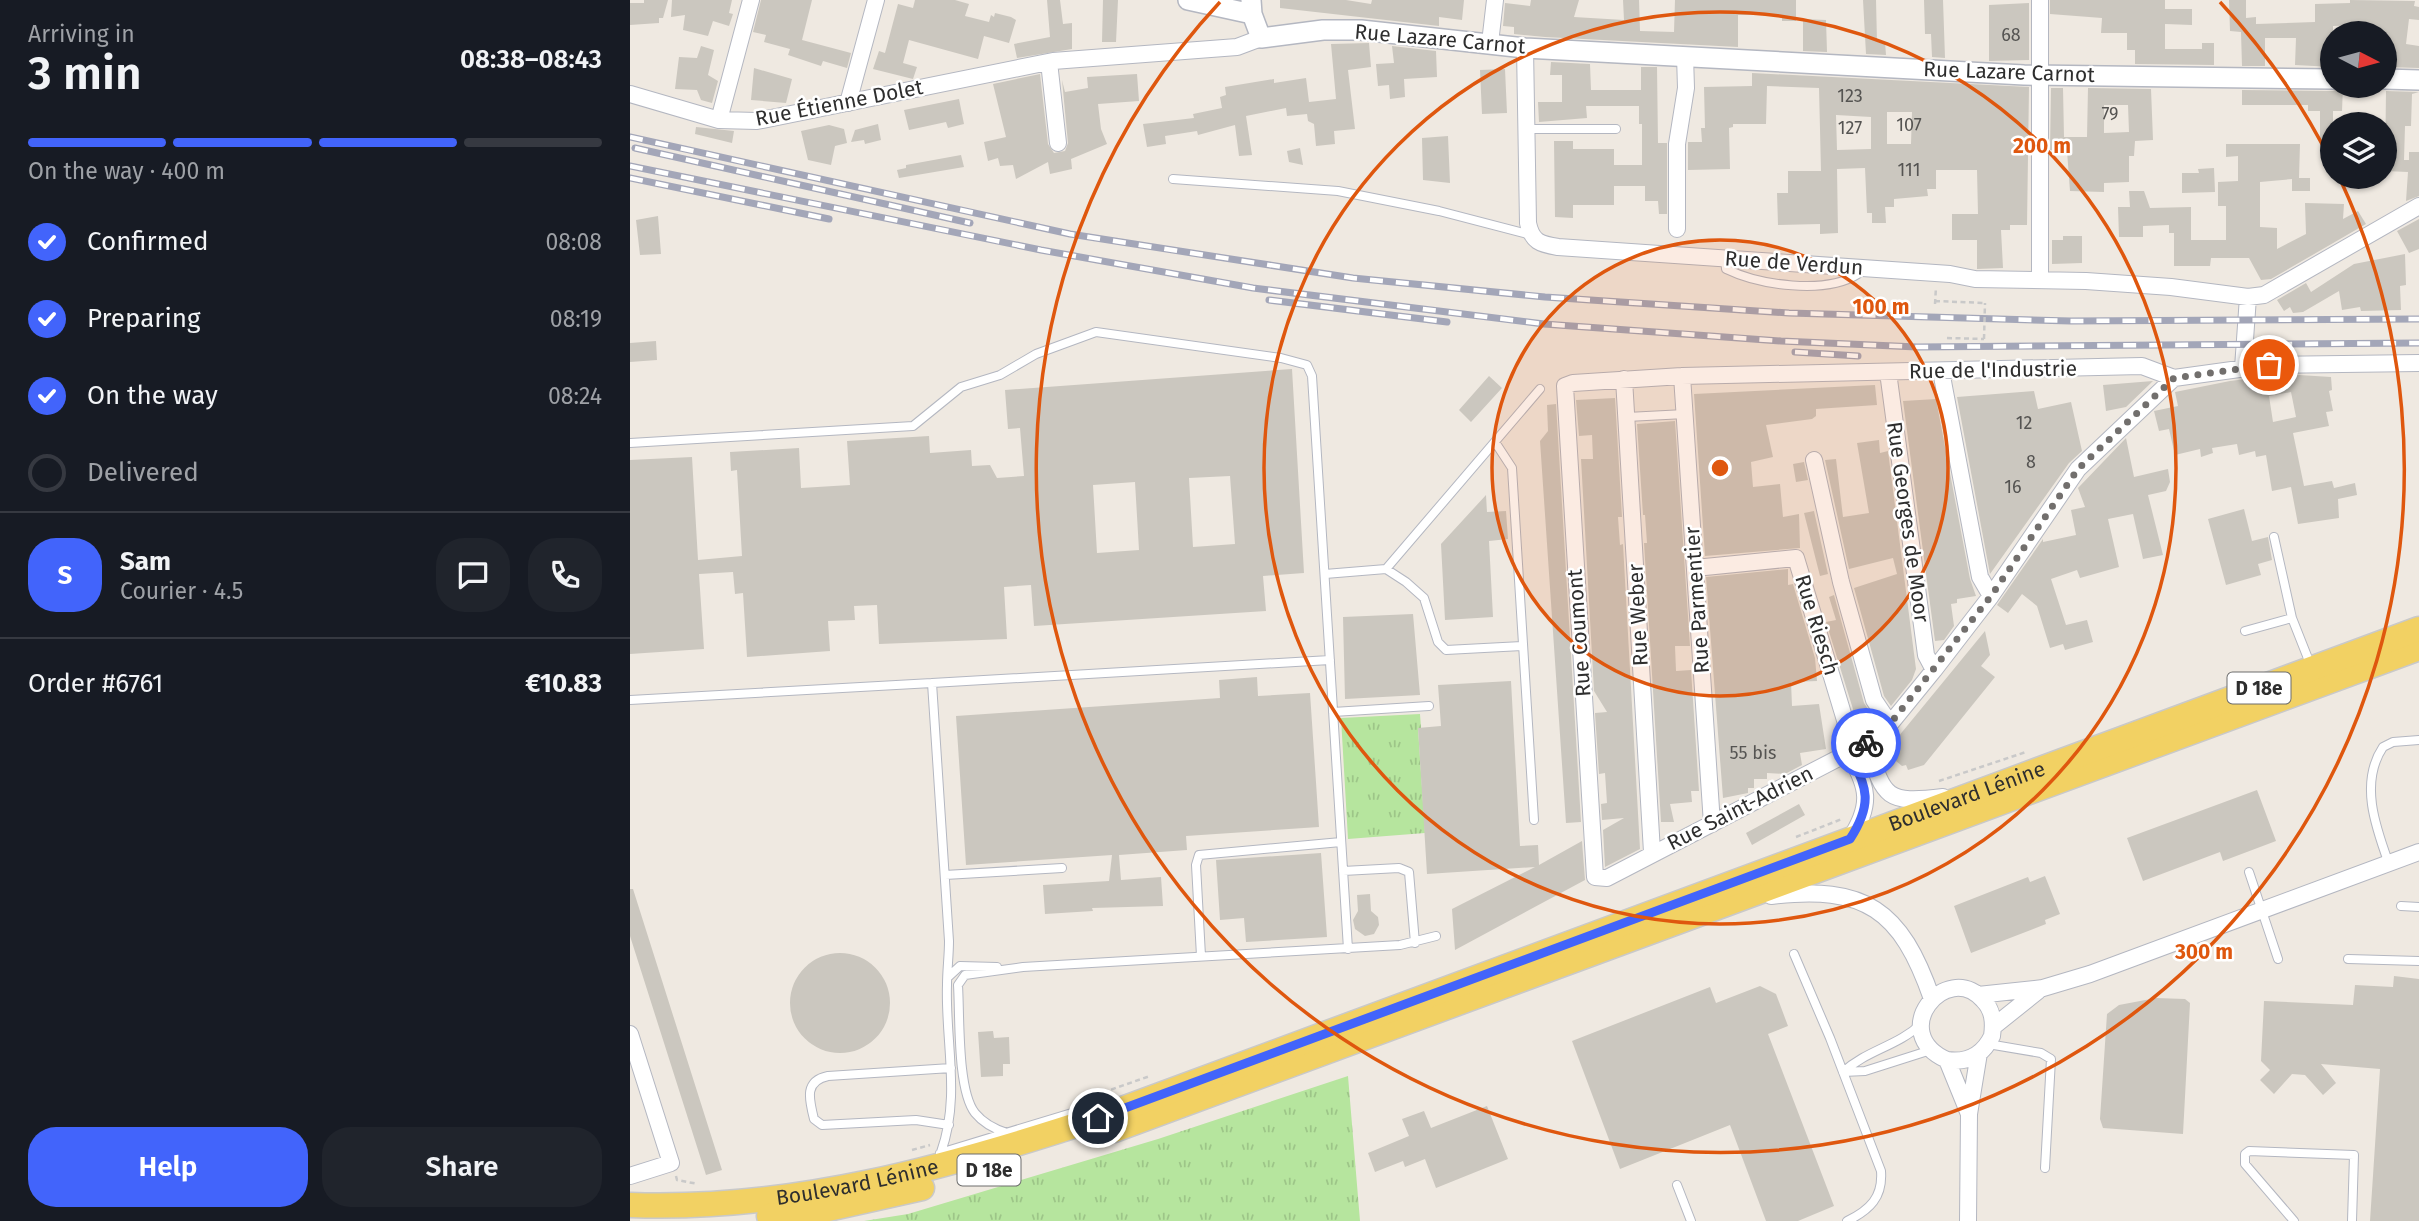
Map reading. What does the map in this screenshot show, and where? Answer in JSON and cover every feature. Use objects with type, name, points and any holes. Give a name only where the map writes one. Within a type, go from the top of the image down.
[{"type":"main road","name":"Boulevard Lénine","points":[[630,1205],[721,1204],[803,1195],[906,1175],[963,1160],[1153,1097],[2419,629]]},
{"type":"main road","name":"Boulevard Lénine","points":[[712,1221],[802,1212],[886,1197],[968,1176],[1086,1140],[2419,648]]},
{"type":"street","points":[[719,120],[751,0]]},
{"type":"street","points":[[848,103],[876,0]]},
{"type":"street","points":[[1188,0],[1251,7],[1261,38]]},
{"type":"street","points":[[1490,43],[1495,0]]},
{"type":"street","points":[[2039,280],[2042,75],[2040,0]]},
{"type":"street","name":"Rue Lazare Carnot","points":[[1261,38],[1323,30],[1361,30],[1525,48],[2042,75],[2320,79]]},
{"type":"street","name":"Rue Étienne Dolet","points":[[630,94],[719,120],[757,121],[1049,62],[1237,47],[1261,38]]},
{"type":"street","points":[[1525,48],[1531,235]]},
{"type":"street","points":[[1677,229],[1677,144],[1686,88],[1685,56]]},
{"type":"street","points":[[1049,62],[1058,143]]},
{"type":"street","points":[[2398,79],[2419,80]]},
{"type":"street","points":[[2244,368],[2248,296],[2264,295],[2419,206]]},
{"type":"street","name":"Rue de Verdun","points":[[1531,235],[1539,244],[1558,247],[1859,267],[1950,274],[1975,279],[2171,287],[2248,296]]},
{"type":"street","name":"Rue de l'Industrie","points":[[1565,386],[1682,376],[2142,366],[2174,378],[2244,368],[2419,363]]},
{"type":"street","points":[[1941,371],[1980,577],[1991,596]]},
{"type":"street","name":"Rue Georges de Moor","points":[[1888,372],[1926,655],[1934,670]]},
{"type":"street","name":"Rue Parmentier","points":[[1682,376],[1712,824]]},
{"type":"street","name":"Rue Saint-Adrien","points":[[1598,879],[1607,877],[1857,749],[1890,724],[1991,596],[2078,469],[2174,378]]},
{"type":"street","name":"Rue Weber","points":[[1625,379],[1652,852]]},
{"type":"street","name":"Rue Coumont","points":[[1565,386],[1594,873],[1598,879]]},
{"type":"street","points":[[1814,460],[1840,582],[1870,687],[1878,709],[1890,724]]},
{"type":"street","name":"Rue Riesch","points":[[1695,568],[1796,558],[1857,749]]},
{"type":"street","points":[[1857,749],[1893,798],[1913,800],[1970,794]]},
{"type":"street","points":[[1850,839],[1863,820],[1865,810],[1857,749]]},
{"type":"street","points":[[1978,995],[2043,988],[2419,852]]},
{"type":"street","points":[[1747,898],[1820,892],[1847,896],[1871,905],[1901,934],[1920,966],[1932,999]]},
{"type":"street","points":[[1968,1221],[1969,1114],[1983,1049],[1993,1027],[2043,988]]},
{"type":"street","points":[[1983,1049],[1966,1060],[1947,1060],[1931,1050],[1922,1034],[1921,1024],[1926,1006],[1949,989],[1969,990],[1978,995],[1990,1009],[1993,1027]]},
{"type":"street","points":[[630,1034],[671,1163],[630,1176]]},
{"type":"street","points":[[1947,1060],[1969,1114]]},
{"type":"lane","points":[[1527,129],[1616,129]]},
{"type":"lane","points":[[1173,179],[1338,191],[1439,211],[1531,235]]},
{"type":"lane","points":[[630,443],[913,426],[961,387],[1000,375],[1036,354],[1096,332],[1301,361],[1311,369],[1312,376],[1348,949]]},
{"type":"lane","points":[[1386,569],[1540,389]]},
{"type":"lane","points":[[1627,417],[1685,414]]},
{"type":"lane","points":[[1495,442],[1512,468],[1534,820]]},
{"type":"lane","points":[[2274,537],[2292,618],[2313,668]]},
{"type":"lane","points":[[1325,574],[1386,569],[1419,591],[1428,608],[1438,642],[1446,650],[1522,646]]},
{"type":"lane","points":[[2245,631],[2292,618]]},
{"type":"lane","points":[[630,700],[1330,660]]},
{"type":"lane","points":[[932,683],[945,875],[951,1068],[949,1125],[941,1152]]},
{"type":"lane","points":[[1333,712],[1429,706]]},
{"type":"lane","points":[[2389,864],[2374,821],[2373,769],[2383,747],[2393,742],[2419,740]]},
{"type":"lane","points":[[1202,956],[1196,865],[1199,855],[1341,842]]},
{"type":"lane","points":[[945,875],[1062,868]]},
{"type":"lane","points":[[1343,872],[1399,869],[1409,872],[1415,943]]},
{"type":"lane","points":[[2249,872],[2278,959]]},
{"type":"lane","points":[[2401,906],[2419,907]]},
{"type":"lane","points":[[948,977],[960,966],[1017,967],[1348,949],[1415,943],[1436,936]]},
{"type":"lane","points":[[1794,954],[1881,1171],[1882,1184],[1868,1210],[1847,1221]]},
{"type":"lane","points":[[2348,959],[2419,961]]},
{"type":"lane","points":[[1007,1133],[991,1128],[970,1105],[965,1090],[958,985],[965,975],[1017,967]]},
{"type":"lane","points":[[1843,1072],[1859,1057],[1899,1042],[1921,1024]]},
{"type":"lane","points":[[1983,1049],[2041,1053],[2051,1059],[2045,1168]]},
{"type":"lane","points":[[1843,1072],[1865,1071],[1931,1050]]},
{"type":"lane","points":[[949,1125],[916,1120],[822,1125],[814,1119],[810,1092],[811,1085],[817,1078],[828,1076],[951,1068]]},
{"type":"lane","points":[[1108,1103],[1153,1097]]},
{"type":"lane","points":[[928,1156],[1095,1107]]},
{"type":"lane","points":[[2294,1221],[2245,1164],[2245,1154],[2249,1151],[2354,1155],[2352,1221]]},
{"type":"lane","points":[[803,1195],[876,1170]]},
{"type":"lane","points":[[1677,1185],[1691,1221]]},
{"type":"path","points":[[1935,301],[1985,303],[1984,339],[1947,338]]},
{"type":"path","points":[[1789,839],[1865,810]]},
{"type":"path","points":[[1086,1098],[1161,1072]]},
{"type":"path","points":[[911,1151],[945,1141]]},
{"type":"path","points":[[671,1163],[677,1180],[708,1186]]},
{"type":"green space","points":[[1420,714],[1421,728],[1418,728],[1425,833],[1348,839],[1341,718]]},
{"type":"green space","points":[[1348,1076],[1360,1221],[864,1221],[908,1214],[1158,1139]]},
{"type":"building","points":[[644,0],[668,0],[663,18],[659,18],[659,23],[630,25],[630,3],[644,3]]},
{"type":"building","points":[[672,0],[732,0],[729,13],[733,14],[729,26],[713,21],[708,36],[683,30],[685,15],[671,17]]},
{"type":"building","points":[[761,0],[812,0],[802,40],[851,53],[847,68],[823,61],[821,66],[788,55],[790,49],[764,42],[766,35],[753,32]]},
{"type":"building","points":[[915,0],[955,0],[969,4],[965,16],[989,22],[991,15],[994,17],[995,13],[1011,17],[1016,20],[1009,43],[984,36],[978,59],[909,40],[903,63],[917,67],[913,79],[873,69],[879,51],[885,53],[898,4],[913,8]]},
{"type":"building","points":[[1047,0],[1060,0],[1063,24],[1072,23],[1072,49],[1017,58],[1014,44],[1050,37]]},
{"type":"building","points":[[1103,0],[1118,0],[1116,42],[1102,42]]},
{"type":"building","points":[[1280,0],[1346,0],[1371,4],[1372,0],[1464,0],[1462,20],[1439,17],[1439,26],[1280,8]]},
{"type":"building","points":[[1531,0],[1579,0],[1574,17],[1624,20],[1623,0],[1639,0],[1640,31],[1674,32],[1675,0],[1796,0],[1796,21],[1782,21],[1782,15],[1738,15],[1738,47],[1545,37],[1514,34],[1514,27],[1503,26],[1505,3],[1530,6]]},
{"type":"building","points":[[1863,0],[1876,0],[1877,42],[1885,42],[1886,55],[1866,54]]},
{"type":"building","points":[[1924,0],[1943,0],[1945,58],[1932,57],[1931,34],[1925,34]]},
{"type":"building","points":[[2050,0],[2165,0],[2165,9],[2192,9],[2192,25],[2165,24],[2165,49],[2202,49],[2202,43],[2214,43],[2214,65],[2135,64],[2135,50],[2127,50],[2127,33],[2101,33],[2102,18],[2050,14]]},
{"type":"building","points":[[2229,0],[2246,0],[2246,18],[2256,17],[2256,24],[2315,22],[2315,4],[2350,3],[2350,0],[2415,1],[2414,6],[2419,7],[2419,20],[2409,19],[2406,44],[2419,46],[2419,68],[2398,67],[2398,21],[2320,21],[2320,66],[2295,65],[2296,38],[2265,38],[2265,66],[2242,66],[2241,32],[2230,31]]},
{"type":"building","points":[[2029,3],[2029,60],[1989,61],[1989,5]]},
{"type":"building","points":[[1803,19],[1826,20],[1827,52],[1803,51]]},
{"type":"building","points":[[1369,43],[1371,67],[1348,70],[1355,129],[1334,131],[1335,144],[1316,146],[1314,124],[1308,121],[1307,114],[1287,116],[1286,108],[1246,116],[1252,155],[1239,156],[1235,125],[1198,135],[1197,131],[1165,136],[1166,144],[1147,147],[1143,124],[1194,118],[1193,114],[1222,108],[1220,97],[1226,95],[1225,87],[1274,79],[1274,83],[1306,78],[1309,102],[1336,99],[1331,44]]},
{"type":"building","points":[[701,46],[714,50],[708,75],[718,81],[712,103],[701,100],[697,90],[675,89],[679,57],[697,58]]},
{"type":"building","points":[[1392,46],[1436,51],[1437,77],[1404,79],[1405,97],[1390,99],[1389,85],[1378,86],[1376,64],[1394,63]]},
{"type":"building","points":[[1551,62],[1590,64],[1591,90],[1641,90],[1641,67],[1657,67],[1658,143],[1667,143],[1667,214],[1659,214],[1658,201],[1645,201],[1645,186],[1614,186],[1614,205],[1573,205],[1573,218],[1555,217],[1554,141],[1573,141],[1573,149],[1614,149],[1614,165],[1642,165],[1642,124],[1639,124],[1639,106],[1586,106],[1587,118],[1539,122],[1538,102],[1562,102],[1562,75],[1550,75]]},
{"type":"building","points":[[754,68],[792,79],[786,103],[751,100]]},
{"type":"building","points":[[1505,69],[1507,113],[1482,114],[1480,70]]},
{"type":"building","points":[[1752,73],[2029,87],[2027,225],[2010,225],[2010,230],[2001,230],[2003,268],[1977,269],[1977,240],[1952,240],[1952,214],[1978,214],[1977,170],[1936,170],[1936,189],[1927,189],[1928,196],[1894,199],[1894,207],[1885,207],[1886,223],[1872,223],[1872,213],[1867,213],[1865,168],[1837,169],[1838,233],[1820,234],[1820,224],[1778,225],[1777,193],[1788,193],[1788,171],[1821,171],[1819,88],[1767,86],[1766,124],[1733,124],[1733,127],[1729,128],[1730,169],[1688,170],[1688,142],[1702,142],[1701,128],[1705,128],[1704,87],[1752,86]],"holes":[[[1887,112],[1912,112],[1911,144],[1887,144]],[[1836,115],[1871,117],[1871,149],[1837,150]]]},
{"type":"building","points":[[1040,74],[1048,144],[1054,153],[1065,151],[1068,143],[1062,80],[1065,92],[1088,88],[1087,77],[1137,74],[1139,101],[1098,104],[1101,129],[1107,144],[1071,159],[1072,169],[1050,174],[1048,162],[1016,179],[1013,165],[1000,166],[998,158],[988,161],[984,142],[1006,137],[993,84]]},
{"type":"building","points":[[2051,88],[2063,88],[2064,137],[2087,137],[2088,88],[2151,89],[2153,140],[2135,141],[2134,156],[2129,156],[2129,182],[2104,183],[2104,192],[2070,191],[2067,151],[2050,150]],"holes":[[[2104,105],[2128,105],[2129,132],[2104,133]]]},
{"type":"building","points":[[2242,90],[2320,91],[2320,98],[2343,98],[2342,111],[2308,111],[2308,105],[2242,105]]},
{"type":"building","points":[[2398,91],[2419,92],[2412,94],[2411,126],[2405,126],[2404,160],[2409,160],[2409,152],[2419,152],[2419,196],[2406,201],[2408,172],[2397,172],[2397,112],[2386,112],[2386,98],[2398,98]]},
{"type":"building","points":[[959,99],[964,124],[948,128],[946,122],[909,130],[904,110]]},
{"type":"building","points":[[878,124],[881,140],[865,144],[864,140],[851,142],[855,130]]},
{"type":"building","points":[[829,125],[844,129],[847,143],[835,146],[831,165],[808,160],[801,131]]},
{"type":"building","points":[[696,127],[734,131],[732,143],[695,134]]},
{"type":"building","points":[[1448,136],[1450,183],[1423,180],[1422,138]]},
{"type":"building","points":[[2226,144],[2300,144],[2299,178],[2310,178],[2310,191],[2292,191],[2292,179],[2260,182],[2260,227],[2277,228],[2277,249],[2306,234],[2305,203],[2344,204],[2343,219],[2358,211],[2366,224],[2271,279],[2261,280],[2249,258],[2211,258],[2210,266],[2174,266],[2174,233],[2169,233],[2169,225],[2143,226],[2143,237],[2119,237],[2118,207],[2130,207],[2129,191],[2144,191],[2150,208],[2191,207],[2191,240],[2226,240],[2226,206],[2218,206],[2218,182],[2238,181],[2238,156],[2226,157]]},
{"type":"building","points":[[1300,148],[1303,165],[1289,162],[1287,151]]},
{"type":"building","points":[[961,155],[964,167],[899,178],[897,170],[906,168],[906,165]]},
{"type":"building","points":[[2214,168],[2215,192],[2182,193],[2182,173],[2199,173],[2198,169]]},
{"type":"building","points":[[658,216],[661,254],[640,255],[636,220]]},
{"type":"building","points":[[2419,219],[2419,249],[2409,253],[2397,231]]},
{"type":"building","points":[[2063,236],[2082,236],[2082,263],[2052,264],[2052,240],[2063,240]]},
{"type":"building","points":[[2405,254],[2406,285],[2400,286],[2401,310],[2361,311],[2360,307],[2342,310],[2339,291],[2303,312],[2293,313],[2290,307],[2284,311],[2277,300],[2306,283],[2311,292],[2354,264]]},
{"type":"building","points":[[656,341],[657,360],[630,362],[630,343]]},
{"type":"building","points":[[1292,369],[1304,573],[1263,576],[1266,611],[1034,626],[1031,585],[1004,587],[1007,639],[879,644],[877,605],[854,606],[855,620],[828,621],[830,651],[747,657],[743,593],[735,594],[733,572],[699,574],[704,649],[630,654],[630,460],[692,457],[698,560],[742,556],[737,470],[731,471],[730,452],[799,448],[801,488],[850,485],[847,441],[929,436],[930,453],[971,450],[972,466],[990,465],[997,478],[1024,476],[1020,428],[1008,429],[1005,390]],"holes":[[[1230,476],[1235,544],[1193,547],[1189,478]],[[1135,482],[1139,550],[1097,553],[1093,485]]]},
{"type":"building","points":[[2299,375],[2331,377],[2332,390],[2329,391],[2333,411],[2326,412],[2329,426],[2293,433],[2304,486],[2332,481],[2334,488],[2355,483],[2357,495],[2338,499],[2339,518],[2298,524],[2291,487],[2272,491],[2266,455],[2256,457],[2255,451],[2239,455],[2237,444],[2212,448],[2213,453],[2201,457],[2200,449],[2175,455],[2169,429],[2159,431],[2154,411],[2178,406],[2175,392],[2270,376],[2271,381]],"holes":[[[2291,392],[2296,417],[2273,422],[2269,396]]]},
{"type":"building","points":[[1489,376],[1502,388],[1471,422],[1459,410]]},
{"type":"building","points":[[2153,381],[2126,407],[2106,411],[2103,385]]},
{"type":"building","points":[[1875,385],[1877,405],[1816,409],[1816,416],[1812,419],[1766,425],[1773,457],[1751,462],[1753,487],[1780,484],[1783,517],[1799,514],[1800,548],[1705,556],[1694,394]]},
{"type":"building","points":[[2034,391],[2038,409],[2071,402],[2082,451],[2069,463],[1990,574],[1957,397]]},
{"type":"building","points":[[1615,398],[1622,517],[1618,517],[1620,545],[1623,544],[1640,849],[1605,867],[1603,830],[1624,818],[1602,820],[1601,804],[1607,803],[1605,773],[1599,774],[1595,713],[1607,712],[1594,691],[1581,459],[1593,459],[1592,435],[1579,436],[1576,400]]},
{"type":"building","points":[[1936,399],[1970,579],[1976,596],[1957,599],[1957,603],[1951,604],[1954,626],[1944,640],[1935,641],[1903,401]]},
{"type":"building","points":[[1556,404],[1581,822],[1566,823],[1540,441],[1548,431],[1547,405]]},
{"type":"building","points":[[1675,421],[1690,646],[1675,646],[1676,671],[1691,670],[1699,791],[1691,791],[1692,802],[1670,804],[1674,822],[1661,822],[1644,543],[1647,543],[1637,424]]},
{"type":"building","points":[[2126,438],[2134,477],[2168,469],[2170,482],[2166,491],[2148,495],[2163,555],[2143,559],[2133,514],[2108,519],[2119,567],[2080,578],[2077,570],[2051,579],[2066,625],[2087,620],[2093,642],[2065,650],[2063,644],[2050,648],[2037,606],[2022,594],[2008,613],[1997,605],[2043,539],[2043,542],[2076,535],[2071,510],[2085,507],[2078,488]]},
{"type":"building","points":[[1879,440],[1880,453],[1888,451],[1916,669],[1912,680],[1891,706],[1884,696],[1854,588],[1897,574],[1893,558],[1849,569],[1825,460],[1836,459],[1843,517],[1869,513],[1857,443]]},
{"type":"building","points":[[1804,462],[1808,480],[1796,482],[1793,464]]},
{"type":"building","points":[[1486,495],[1487,512],[1506,511],[1508,539],[1489,541],[1493,617],[1445,620],[1441,544]]},
{"type":"building","points":[[2244,509],[2252,541],[2268,537],[2272,560],[2258,564],[2261,575],[2226,585],[2208,519]]},
{"type":"building","points":[[1814,511],[1828,574],[1820,576],[1804,513]]},
{"type":"building","points":[[1788,569],[1788,585],[1793,584],[1815,658],[1817,681],[1791,682],[1792,706],[1819,704],[1826,749],[1800,753],[1802,765],[1785,774],[1767,773],[1767,779],[1754,779],[1754,788],[1748,788],[1748,793],[1723,798],[1706,577]]},
{"type":"building","points":[[1834,595],[1864,703],[1876,721],[1862,731],[1826,622],[1836,620],[1829,597]]},
{"type":"building","points":[[1413,614],[1420,695],[1345,699],[1343,617]]},
{"type":"building","points":[[1985,631],[1990,655],[1981,666],[1995,677],[1924,765],[1908,770],[1906,765],[1902,766],[1890,756],[1893,752],[1889,748]]},
{"type":"building","points":[[1257,677],[1258,696],[1310,693],[1319,827],[1186,836],[1187,850],[1119,855],[1121,880],[1161,877],[1163,906],[1092,908],[1093,911],[1045,914],[1043,885],[1109,881],[1112,855],[966,865],[956,716],[1220,698],[1219,680]]},
{"type":"building","points":[[1511,681],[1520,846],[1538,845],[1539,865],[1582,841],[1585,880],[1455,950],[1452,909],[1535,867],[1427,874],[1418,728],[1441,726],[1438,685]]},
{"type":"building","points":[[2257,790],[2276,841],[2223,861],[2220,852],[2143,881],[2127,838]]},
{"type":"building","points":[[1799,804],[1805,815],[1752,845],[1746,833]]},
{"type":"building","points":[[1321,853],[1327,937],[1246,942],[1244,918],[1220,920],[1216,860]]},
{"type":"building","points":[[2045,876],[2060,914],[2045,920],[2046,924],[1971,953],[1954,906],[2028,877],[2030,882]]},
{"type":"building","points":[[630,889],[633,889],[722,1170],[706,1175],[630,936]]},
{"type":"building","points":[[1370,894],[1371,911],[1378,917],[1379,925],[1374,934],[1365,936],[1355,929],[1353,920],[1358,911],[1357,895]]},
{"type":"building","points":[[840,953],[859,957],[875,968],[886,984],[890,1003],[886,1022],[875,1038],[859,1049],[840,1053],[821,1049],[805,1038],[794,1022],[790,1003],[794,984],[805,968],[821,957]]},
{"type":"building","points":[[2394,976],[2419,979],[2419,1221],[2370,1221],[2380,1069],[2321,1064],[2336,1083],[2323,1095],[2305,1075],[2292,1074],[2274,1094],[2260,1080],[2270,1070],[2261,1061],[2264,1001],[2353,1005],[2355,985],[2393,987]]},
{"type":"building","points":[[1760,986],[1776,994],[1788,1026],[1768,1034],[1834,1206],[1798,1221],[1766,1221],[1730,1125],[1620,1169],[1572,1041],[1710,987],[1716,1003]]},
{"type":"building","points":[[2156,998],[2185,999],[2190,1003],[2183,1134],[2103,1128],[2100,1119],[2107,1014],[2119,1005]]},
{"type":"building","points":[[993,1031],[994,1038],[1009,1037],[1010,1064],[1003,1064],[1003,1076],[981,1077],[978,1032]]},
{"type":"building","points":[[1487,1106],[1508,1159],[1436,1188],[1425,1159],[1405,1167],[1403,1161],[1375,1172],[1368,1153],[1409,1136],[1402,1119],[1424,1111],[1431,1128]]},
{"type":"railway","points":[[630,137],[1070,234],[1353,278],[1545,297],[1789,313],[2071,321],[2419,319]]},
{"type":"railway","points":[[635,148],[970,223]]},
{"type":"railway","points":[[630,166],[1041,250],[1253,288],[1544,324],[1781,341],[1917,347],[2419,343]]},
{"type":"railway","points":[[630,178],[829,219]]},
{"type":"railway","points":[[1269,300],[1447,322]]},
{"type":"railway","points":[[1795,352],[1858,356]]},
{"type":"way so far","points":[[1866,743],[1890,724],[1962,633],[1991,596],[2078,469],[2098,448],[2174,378],[2269,365]]},
{"type":"route","points":[[1098,1118],[1850,839],[1863,820],[1866,807],[1861,774],[1848,753],[1866,743]]}]
